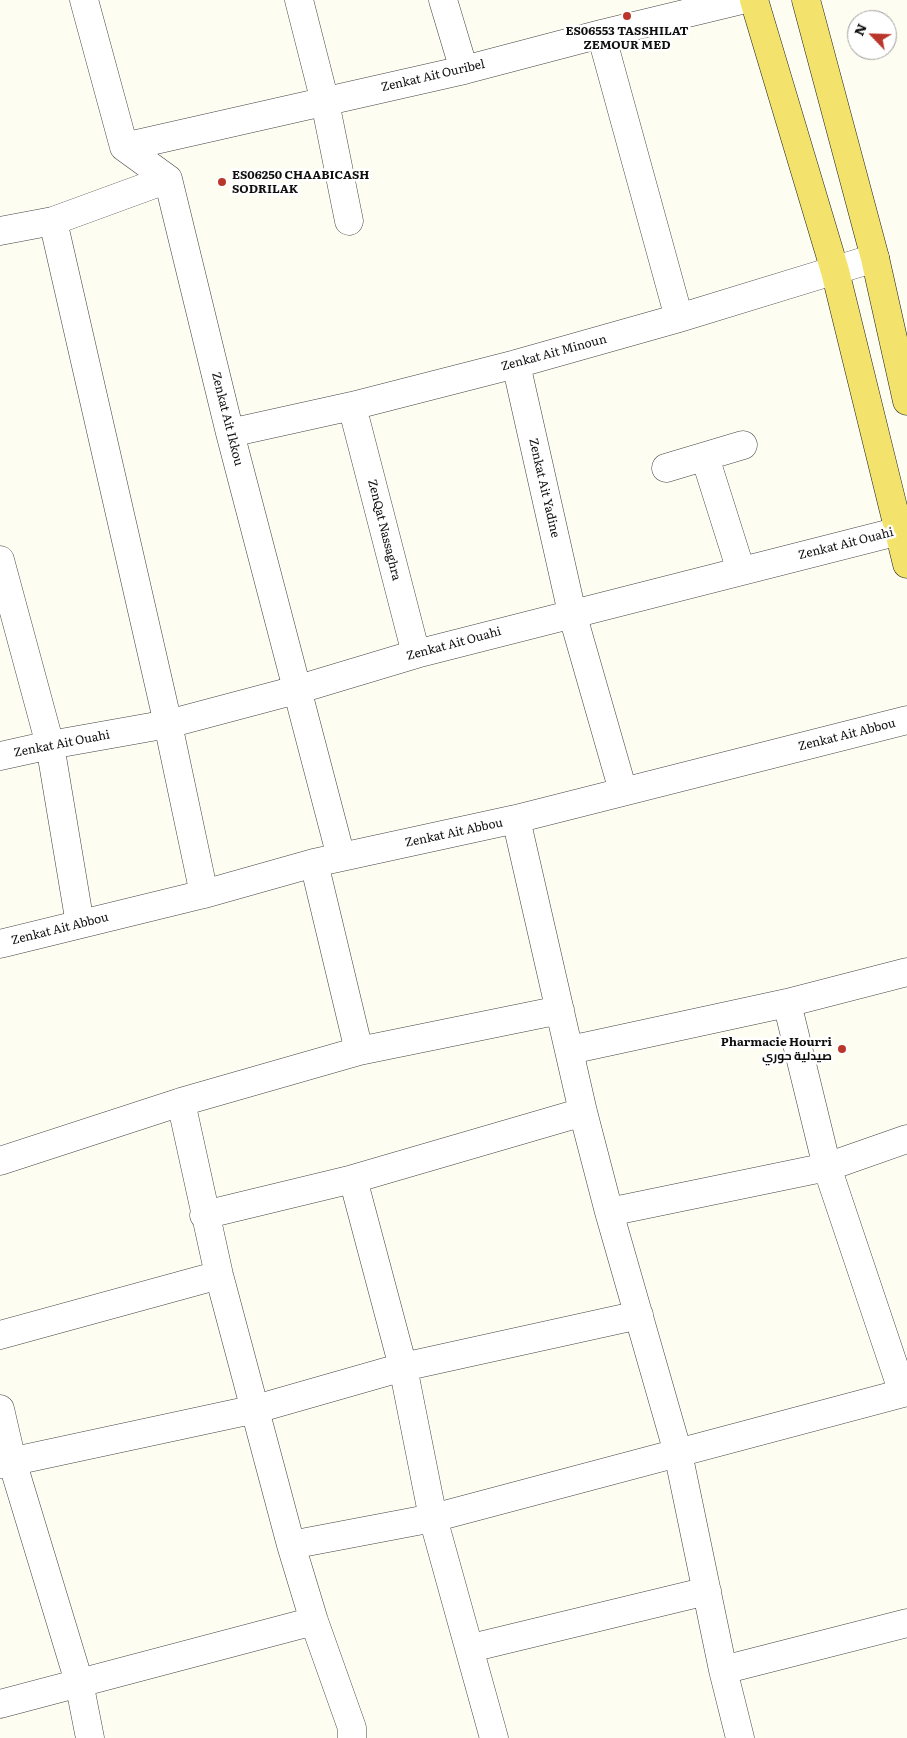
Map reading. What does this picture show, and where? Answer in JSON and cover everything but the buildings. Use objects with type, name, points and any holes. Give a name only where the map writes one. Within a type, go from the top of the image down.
[{"type":"main road","points":[[754,0],[834,271],[903,530],[907,564]]},
{"type":"main road","points":[[806,0],[875,258],[907,401]]},
{"type":"street","points":[[84,0],[124,147],[168,180]]},
{"type":"street","points":[[299,0],[325,102],[349,221]]},
{"type":"street","points":[[443,0],[464,70]]},
{"type":"street","name":"Zenkat Ait Ouribel","points":[[124,147],[464,70],[742,0]]},
{"type":"street","points":[[602,34],[678,318]]},
{"type":"street","points":[[0,231],[53,221],[168,180]]},
{"type":"street","name":"Zenkat Ait Ikkou","points":[[168,180],[230,433],[341,857]]},
{"type":"street","points":[[53,221],[168,724],[204,894]]},
{"type":"street","name":"Zenkat Ait Minoun","points":[[230,433],[352,406],[516,364],[678,318],[875,258]]},
{"type":"street","name":"Zenkat Ait Yadine","points":[[516,364],[572,613],[623,791]]},
{"type":"street","name":"ZenQat Nassaghra","points":[[352,406],[416,654]]},
{"type":"street","points":[[666,468],[743,445]]},
{"type":"street","points":[[705,457],[741,571]]},
{"type":"street","name":"Zenkat Ait Ouahi","points":[[0,756],[168,724],[296,690],[416,654],[903,530]]},
{"type":"street","points":[[0,560],[50,745],[80,924]]},
{"type":"street","name":"Zenkat Ait Abbou","points":[[0,944],[204,894],[314,863],[516,819],[907,720]]},
{"type":"street","points":[[516,819],[583,1112],[609,1212],[678,1453],[723,1670],[740,1738]]},
{"type":"street","points":[[314,863],[359,1051]]},
{"type":"street","points":[[570,1050],[787,1003],[907,972]]},
{"type":"street","points":[[291,1545],[433,1518],[905,1393],[826,1167],[787,1003]]},
{"type":"street","points":[[0,1161],[180,1102],[359,1051],[560,1010]]},
{"type":"street","points":[[180,1102],[219,1275],[291,1545],[314,1621],[352,1728],[352,1738]]},
{"type":"street","points":[[204,1215],[353,1179],[583,1112]]},
{"type":"street","points":[[609,1212],[826,1167],[907,1139]]},
{"type":"street","points":[[353,1179],[403,1367],[433,1518],[471,1648],[494,1738]]},
{"type":"street","points":[[0,1335],[219,1275]]},
{"type":"street","points":[[6,1463],[256,1409],[403,1367],[639,1315]]},
{"type":"street","points":[[0,1408],[6,1463],[79,1682],[90,1738]]},
{"type":"street","points":[[471,1648],[706,1591]]},
{"type":"street","points":[[0,1704],[314,1621]]},
{"type":"street","points":[[723,1670],[906,1628]]},
{"type":"place","name":"ES06553 TASSHILAT ZEMOUR MED","points":[[627,16]]},
{"type":"place","name":"ES06250 CHAABICASH SODRILAK","points":[[222,182]]},
{"type":"place","name":"Pharmacie Hourri صيدلية حوري","points":[[842,1049]]}]
